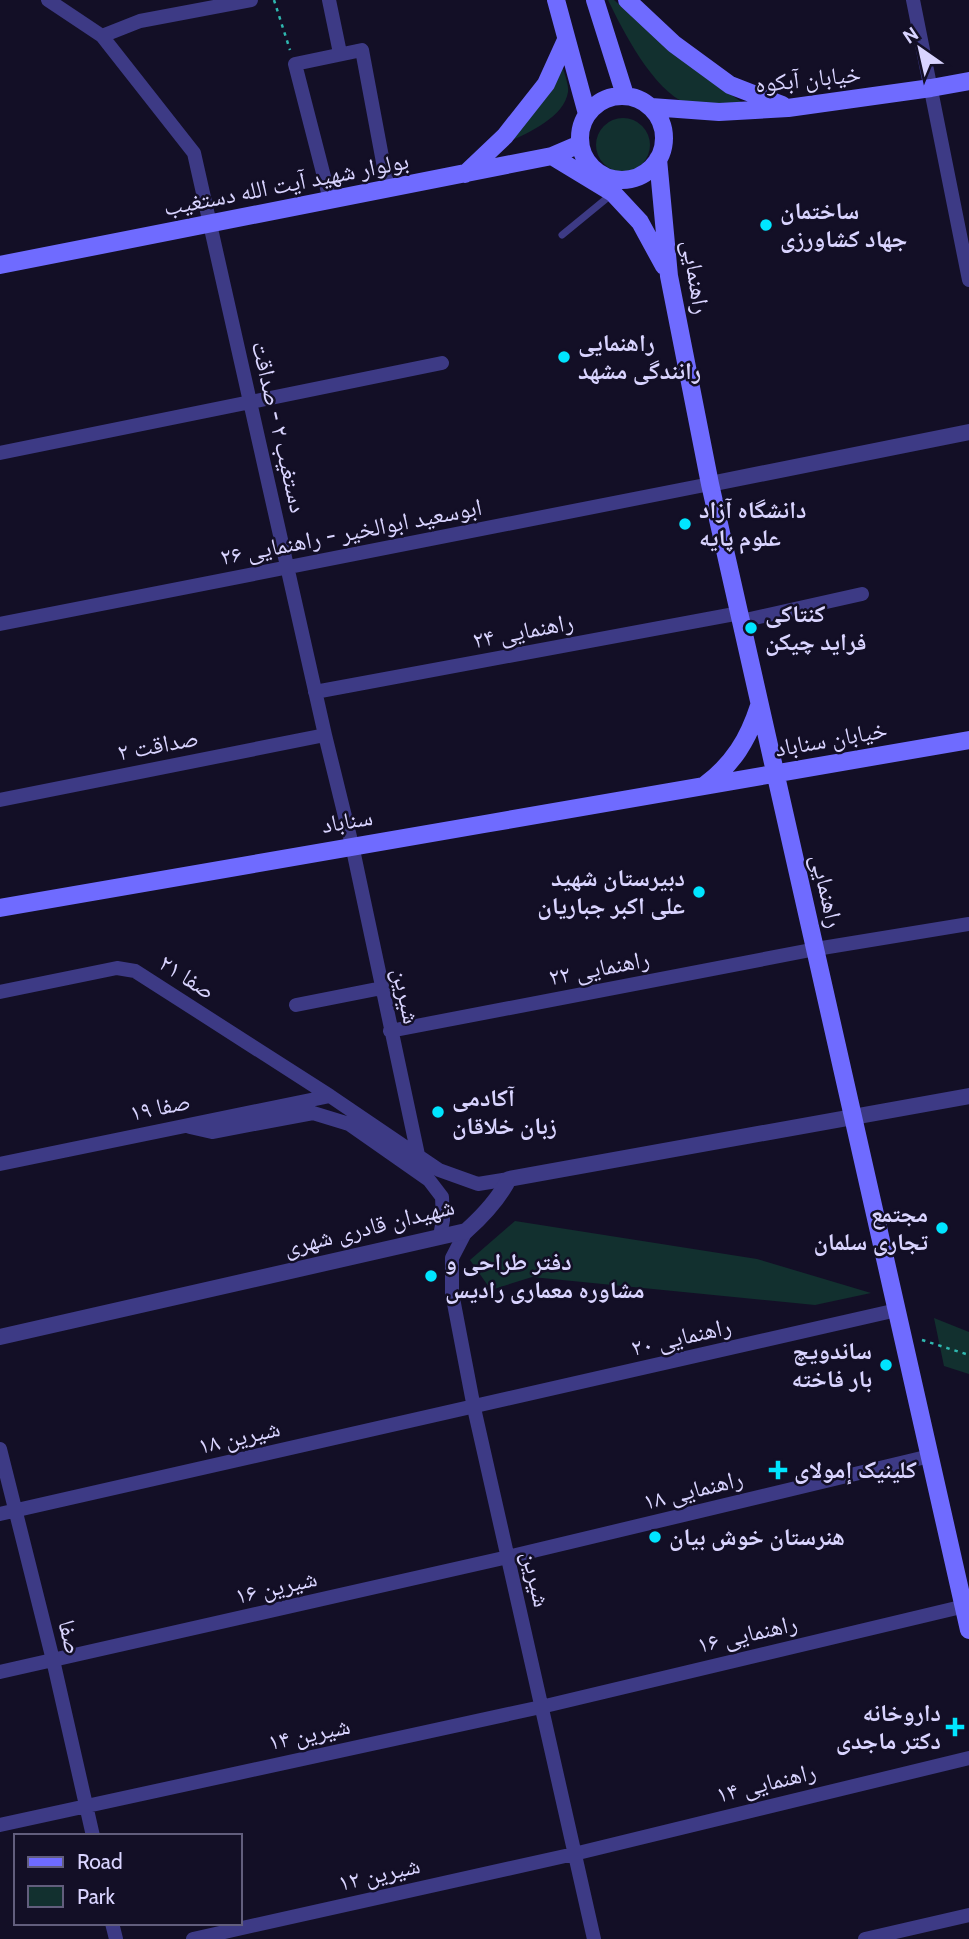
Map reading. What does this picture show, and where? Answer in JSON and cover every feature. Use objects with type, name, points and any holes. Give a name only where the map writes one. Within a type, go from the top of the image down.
[{"type":"main road","points":[[555,0],[587,114]]},
{"type":"main road","points":[[595,0],[625,96]]},
{"type":"main road","points":[[627,0],[674,44],[730,85],[788,108]]},
{"type":"main road","points":[[465,174],[505,136],[546,84],[566,40]]},
{"type":"main road","name":"خیابان آبکوه","points":[[651,107],[719,112],[788,108],[931,89],[969,81]]},
{"type":"main road","points":[[625,96],[639,99],[651,107],[660,118],[664,132],[663,146],[650,169],[626,180],[601,175],[591,167],[583,156],[580,144],[582,123],[587,114],[603,99],[625,96]]},
{"type":"main road","name":"بولوار شهید آیت الله دستغیب","points":[[0,265],[552,156],[580,144]]},
{"type":"main road","points":[[552,156],[613,193],[640,222],[668,276]]},
{"type":"main road","name":"راهنمایی","points":[[658,159],[668,276],[710,484],[966,1606],[969,1630]]},
{"type":"main road","points":[[702,787],[723,772],[740,752],[752,729],[760,704]]},
{"type":"main road","name":"خیابان سناباد","points":[[702,787],[969,740]]},
{"type":"main road","name":"سناباد","points":[[0,908],[352,845],[702,787]]},
{"type":"street","name":"دستغیب ۲ - صداقت","points":[[48,0],[102,36],[194,153],[352,845]]},
{"type":"street","points":[[102,36],[140,21],[251,0]]},
{"type":"street","points":[[328,0],[340,53]]},
{"type":"street","points":[[914,0],[969,280]]},
{"type":"street","points":[[330,200],[295,64],[340,53],[362,50],[388,189]]},
{"type":"street","points":[[0,453],[443,363]]},
{"type":"street","points":[[710,484],[969,432]]},
{"type":"street","name":"ابوسعید ابوالخیر - راهنمایی ۲۶","points":[[0,624],[710,484]]},
{"type":"street","name":"راهنمایی ۲۴","points":[[315,692],[862,594]]},
{"type":"street","name":"صداقت ۲","points":[[0,800],[325,735]]},
{"type":"street","name":"شیرین","points":[[352,845],[418,1155]]},
{"type":"street","name":"راهنمایی ۲۲","points":[[390,1031],[816,949],[969,924]]},
{"type":"street","name":"صفا ۲۱","points":[[0,992],[117,968],[135,971],[330,1096],[439,1170],[478,1184],[509,1179]]},
{"type":"street","points":[[296,1005],[382,988]]},
{"type":"street","name":"صفا ۱۹","points":[[0,1164],[330,1096]]},
{"type":"street","points":[[509,1179],[969,1096]]},
{"type":"street","points":[[181,1126],[212,1132],[313,1113],[349,1124],[429,1180],[442,1197],[443,1220],[440,1236]]},
{"type":"street","name":"شهیدان قادری شهری","points":[[0,1337],[466,1231],[487,1212],[509,1179]]},
{"type":"street","name":"شیرین","points":[[466,1231],[452,1258],[452,1293],[474,1408],[594,1939]]},
{"type":"street","name":"راهنمایی ۲۰","points":[[474,1408],[897,1310]]},
{"type":"street","name":"شیرین ۱۸","points":[[7,1513],[474,1408]]},
{"type":"street","name":"صفا","points":[[0,1449],[7,1513],[53,1660],[93,1834]]},
{"type":"street","name":"راهنمایی ۱۸","points":[[508,1558],[930,1456]]},
{"type":"street","name":"شیرین ۱۶","points":[[0,1672],[508,1558]]},
{"type":"street","name":"راهنمایی ۱۶","points":[[541,1707],[966,1606]]},
{"type":"street","name":"شیرین ۱۴","points":[[0,1825],[541,1707]]},
{"type":"street","name":"راهنمایی ۱۴","points":[[574,1854],[969,1758]]},
{"type":"street","name":"شیرین ۱۲","points":[[193,1939],[574,1854]]},
{"type":"street","points":[[865,1939],[969,1915]]},
{"type":"lane","points":[[562,235],[613,193]]},
{"type":"path","points":[[274,0],[295,64]]},
{"type":"path","points":[[902,1333],[969,1355]]},
{"type":"green space","points":[[608,0],[614,0],[672,52],[747,106],[692,105],[674,97],[640,58]]},
{"type":"green space","points":[[562,65],[568,92],[559,110],[543,124],[506,143]]},
{"type":"green space","points":[[628,118],[638,122],[646,130],[650,145],[646,160],[638,168],[618,172],[608,168],[600,160],[596,140],[600,130],[608,122]]},
{"type":"green space","points":[[515,1221],[757,1259],[871,1293],[815,1305],[532,1277],[491,1290],[470,1260]]},
{"type":"green space","points":[[934,1318],[969,1332],[969,1374],[944,1366]]},
{"type":"place","name":"ساختمان جهاد کشاورزی","points":[[766,225]]},
{"type":"place","name":"راهنمایی رانندگی مشهد","points":[[564,357]]},
{"type":"place","name":"دانشگاه آزاد علوم پایه","points":[[685,524]]},
{"type":"place","name":"کنتاکی فراید چیکن","points":[[751,628]]},
{"type":"place","name":"دبیرستان شهید علی اکبر جباریان","points":[[699,892]]},
{"type":"place","name":"آکادمی زبان خلاقان","points":[[438,1112]]},
{"type":"place","name":"مجتمع تجاری سلمان","points":[[942,1228]]},
{"type":"place","name":"دفتر طراحی و مشاوره معماری رادیس","points":[[431,1276]]},
{"type":"place","name":"ساندویچ بار فاخته","points":[[886,1365]]},
{"type":"place","name":"کلینیک إمولای","points":[[778,1470]]},
{"type":"place","name":"هنرستان خوش بیان","points":[[655,1537]]},
{"type":"place","name":"داروخانه دکتر ماجدی","points":[[955,1727]]}]
